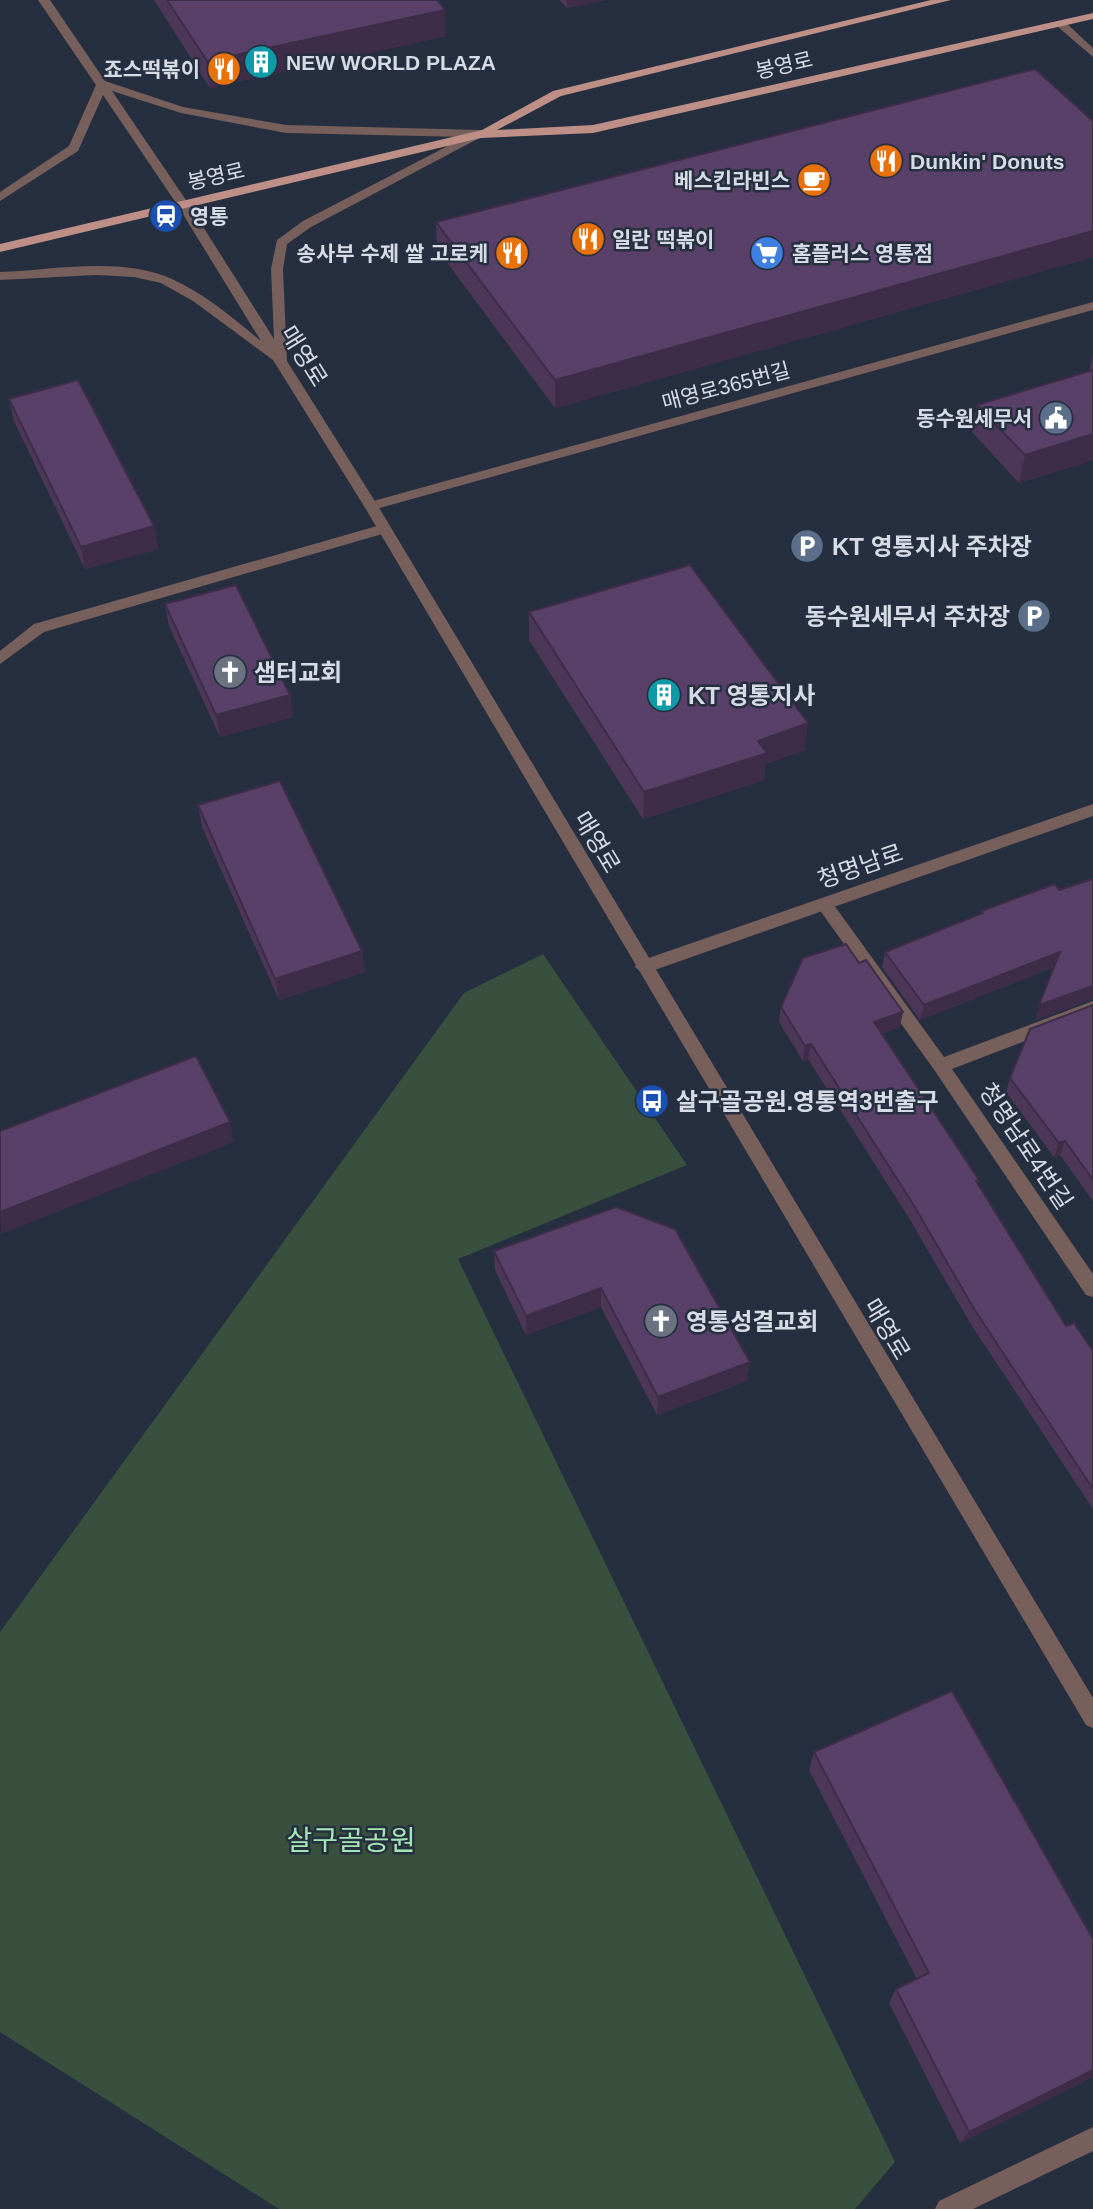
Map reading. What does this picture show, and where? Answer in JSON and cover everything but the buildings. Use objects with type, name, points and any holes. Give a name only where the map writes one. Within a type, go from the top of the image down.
[{"type":"main road","name":"봉영로","points":[[481,134],[557,93],[946,0]]},
{"type":"main road","name":"봉영로","points":[[0,248],[481,134],[593,129],[1093,16]]},
{"type":"street","name":"매영로","points":[[44,0],[182,203],[371,506],[643,967],[1093,1718]]},
{"type":"street","points":[[1061,24],[1093,54]]},
{"type":"street","points":[[0,197],[74,148],[102,84],[181,110],[286,129],[481,134]]},
{"type":"street","points":[[281,362],[277,269],[281,243],[307,223],[481,134]]},
{"type":"street","points":[[0,276],[152,276],[180,288],[281,362]]},
{"type":"street","name":"매영로365번길","points":[[371,506],[1093,306]]},
{"type":"street","points":[[0,659],[39,628],[384,529]]},
{"type":"street","name":"청명남로","points":[[643,967],[1093,810]]},
{"type":"street","name":"청명남로4번길","points":[[825,905],[941,1066],[1093,1289]]},
{"type":"street","name":"청명남로4번길","points":[[941,1066],[1093,1008]]},
{"type":"street","points":[[947,2209],[1093,2139]]},
{"type":"green space","name":"살구골공원","points":[[543,954],[687,1165],[458,1259],[895,2162],[855,2209],[279,2209],[0,2032],[0,1632],[464,993]]},
{"type":"place","name":"NEW WORLD PLAZA","points":[[261,62]]},
{"type":"place","name":"죠스떡볶이","points":[[224,69]]},
{"type":"place","name":"Dunkin' Donuts","points":[[886,161]]},
{"type":"place","name":"베스킨라빈스","points":[[814,180]]},
{"type":"place","name":"영통","points":[[166,216]]},
{"type":"place","name":"일란 떡볶이","points":[[588,239]]},
{"type":"place","name":"송사부 수제 쌀 고로케","points":[[512,253]]},
{"type":"place","name":"홈플러스 영통점","points":[[767,253]]},
{"type":"place","name":"동수원세무서","points":[[1056,418]]},
{"type":"place","name":"KT 영통지사 주차장","points":[[807,546]]},
{"type":"place","name":"동수원세무서 주차장","points":[[1034,616]]},
{"type":"place","name":"샘터교회","points":[[230,672]]},
{"type":"place","name":"KT 영통지사","points":[[664,695]]},
{"type":"place","name":"살구골공원.영통역3번출구","points":[[652,1101]]},
{"type":"place","name":"영통성결교회","points":[[661,1321]]}]
